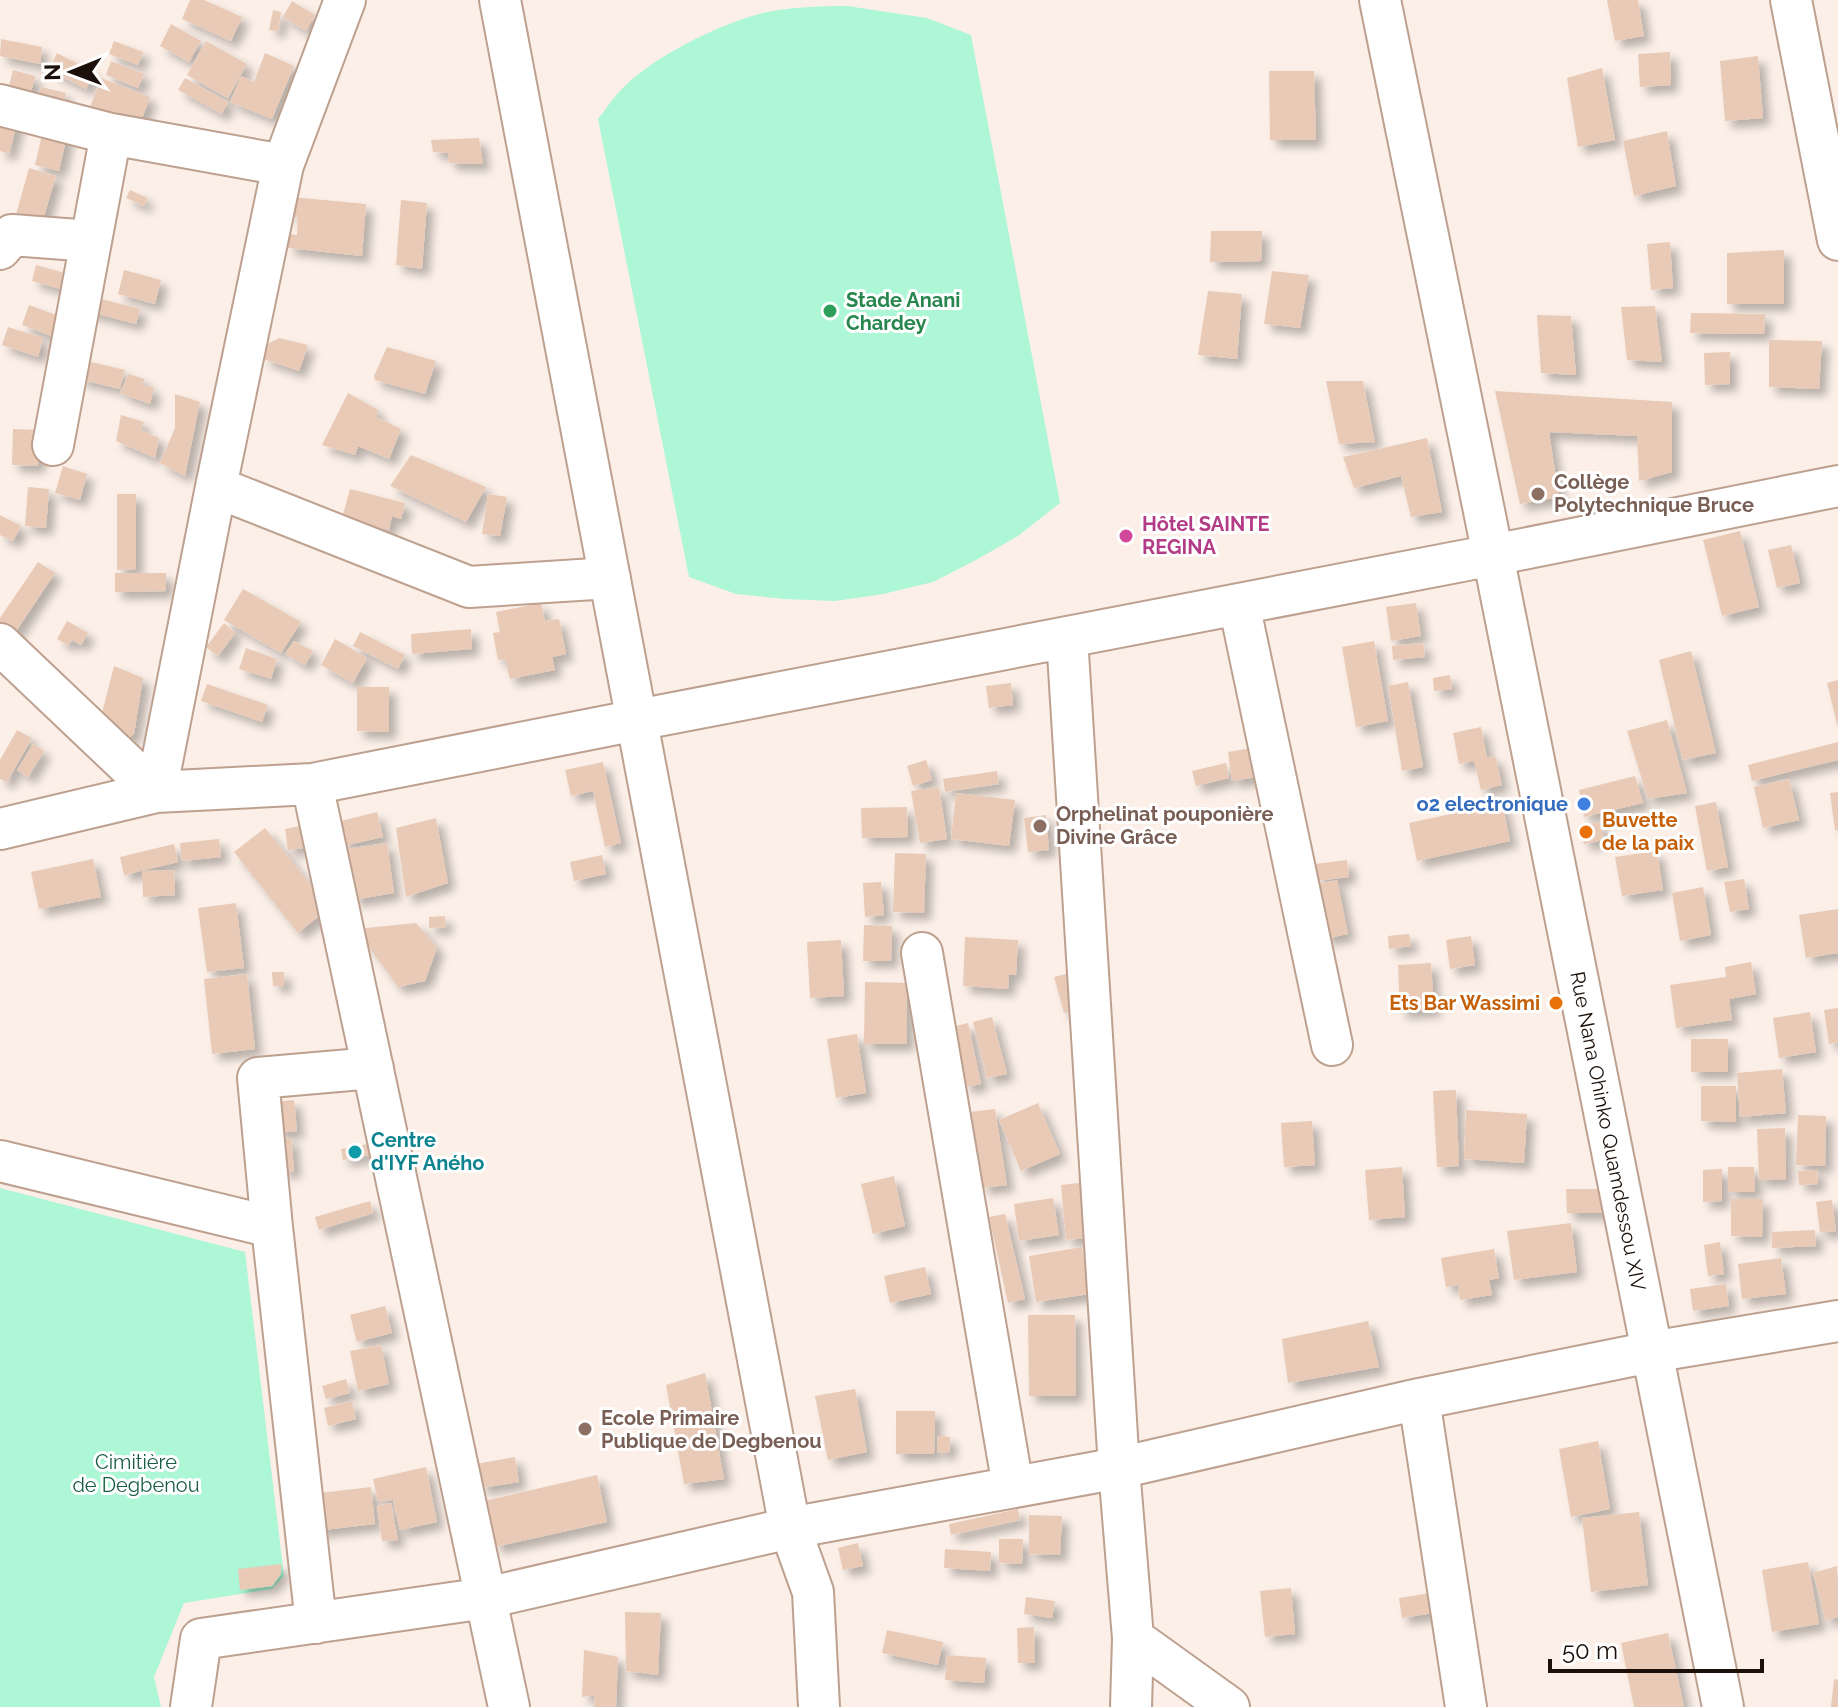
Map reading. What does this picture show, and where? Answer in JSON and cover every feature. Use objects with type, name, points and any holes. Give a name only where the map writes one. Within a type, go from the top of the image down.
[{"type":"street","points":[[156,792],[283,165],[345,0]]},
{"type":"street","points":[[500,0],[790,1528],[813,1592],[819,1707]]},
{"type":"street","name":"Rue Nana Ohinko Quamdessou XIV","points":[[1380,0],[1723,1707]]},
{"type":"street","points":[[1791,0],[1833,192],[1838,240]]},
{"type":"street","points":[[0,105],[111,134],[283,165]]},
{"type":"street","points":[[53,445],[111,134]]},
{"type":"street","points":[[0,249],[12,235],[91,241]]},
{"type":"street","points":[[0,829],[156,792],[312,784],[1838,486]]},
{"type":"street","points":[[216,487],[469,587],[610,578]]},
{"type":"street","points":[[1239,604],[1332,1045]]},
{"type":"street","points":[[1067,637],[1119,1468],[1133,1638],[1131,1707]]},
{"type":"street","points":[[0,644],[156,792]]},
{"type":"street","points":[[312,784],[509,1707]]},
{"type":"street","points":[[922,953],[1013,1487]]},
{"type":"street","points":[[316,1623],[258,1078],[373,1068]]},
{"type":"street","points":[[0,1161],[272,1227]]},
{"type":"street","points":[[191,1707],[201,1639],[486,1598],[790,1528],[1119,1468],[1419,1399],[1651,1352],[1838,1321]]},
{"type":"street","points":[[1419,1399],[1466,1707]]},
{"type":"street","points":[[1133,1638],[1229,1707]]},
{"type":"green space","name":"Stade Anani Chardey","points":[[847,6],[927,18],[971,35],[1060,503],[1018,536],[933,582],[835,601],[736,594],[689,577],[598,119],[634,78],[669,54],[710,32],[767,12]]},
{"type":"green space","name":"Cimitière de Degbenou","points":[[0,1188],[245,1252],[284,1576],[272,1589],[184,1603],[154,1677],[161,1707],[0,1707]]},
{"type":"building","points":[[190,0],[204,0],[242,17],[231,41],[182,19]]},
{"type":"building","points":[[1607,0],[1638,0],[1644,36],[1615,41]]},
{"type":"building","points":[[292,1],[315,15],[306,31],[283,17]]},
{"type":"building","points":[[273,10],[281,12],[278,31],[269,30]]},
{"type":"building","points":[[171,24],[201,41],[189,62],[160,46]]},
{"type":"building","points":[[1,39],[42,47],[40,64],[0,56]]},
{"type":"building","points":[[114,41],[143,52],[138,65],[109,54]]},
{"type":"building","points":[[206,41],[247,64],[228,98],[187,75]]},
{"type":"building","points":[[1670,52],[1671,85],[1640,87],[1638,54]]},
{"type":"building","points":[[57,53],[95,73],[86,89],[49,70]]},
{"type":"building","points":[[265,53],[294,66],[272,119],[230,102],[241,76],[254,82]]},
{"type":"building","points":[[1758,56],[1763,118],[1725,121],[1720,61]]},
{"type":"building","points":[[111,61],[144,74],[138,88],[106,75]]},
{"type":"building","points":[[1602,68],[1615,140],[1578,147],[1567,78]]},
{"type":"building","points":[[13,70],[35,76],[27,108],[5,102]]},
{"type":"building","points":[[1269,71],[1314,71],[1316,140],[1270,140]]},
{"type":"building","points":[[101,78],[150,97],[138,129],[89,110]]},
{"type":"building","points":[[185,78],[228,102],[222,114],[178,90]]},
{"type":"building","points":[[41,87],[66,93],[61,116],[36,110]]},
{"type":"building","points":[[0,111],[19,116],[9,154],[0,151]]},
{"type":"building","points":[[44,126],[68,131],[59,171],[35,165]]},
{"type":"building","points":[[1667,131],[1676,186],[1634,196],[1623,141]]},
{"type":"building","points":[[479,138],[483,164],[449,163],[448,153],[433,152],[431,140]]},
{"type":"building","points":[[29,168],[56,176],[41,226],[15,218]]},
{"type":"building","points":[[130,190],[147,198],[144,206],[126,198]]},
{"type":"building","points":[[292,197],[366,204],[362,256],[288,248],[288,234],[297,235],[298,217],[290,218]]},
{"type":"building","points":[[401,200],[427,203],[422,269],[396,265]]},
{"type":"building","points":[[1211,231],[1262,231],[1261,261],[1210,262]]},
{"type":"building","points":[[1670,242],[1673,288],[1651,290],[1647,244]]},
{"type":"building","points":[[1784,250],[1784,304],[1727,304],[1727,253]]},
{"type":"building","points":[[36,265],[68,274],[64,290],[32,281]]},
{"type":"building","points":[[124,270],[161,280],[155,304],[118,294]]},
{"type":"building","points":[[1272,271],[1309,275],[1300,328],[1264,324]]},
{"type":"building","points":[[1208,291],[1242,294],[1237,359],[1198,355]]},
{"type":"building","points":[[86,295],[140,309],[136,324],[82,310]]},
{"type":"building","points":[[29,305],[64,318],[57,338],[22,325]]},
{"type":"building","points":[[1655,306],[1662,362],[1627,360],[1621,307]]},
{"type":"building","points":[[1691,313],[1765,314],[1764,334],[1690,333]]},
{"type":"building","points":[[1537,315],[1571,316],[1576,375],[1541,373]]},
{"type":"building","points":[[8,327],[43,338],[38,357],[2,345]]},
{"type":"building","points":[[279,338],[308,345],[299,371],[263,359],[269,343]]},
{"type":"building","points":[[1769,340],[1822,341],[1819,389],[1769,387]]},
{"type":"building","points":[[387,347],[436,361],[425,394],[375,380]]},
{"type":"building","points":[[1730,352],[1730,384],[1705,385],[1704,353]]},
{"type":"building","points":[[83,360],[125,370],[120,389],[78,379]]},
{"type":"building","points":[[128,374],[145,379],[142,385],[154,388],[150,404],[120,393]]},
{"type":"building","points":[[1326,381],[1363,381],[1375,442],[1339,444]]},
{"type":"building","points":[[1495,391],[1672,402],[1672,472],[1639,481],[1637,436],[1549,432],[1559,497],[1520,504]]},
{"type":"building","points":[[348,393],[378,410],[376,417],[401,429],[389,459],[358,446],[355,455],[322,445]]},
{"type":"building","points":[[175,394],[200,402],[185,476],[160,463],[175,428]]},
{"type":"building","points":[[121,415],[144,422],[141,430],[159,438],[155,458],[116,441]]},
{"type":"building","points":[[13,429],[39,430],[38,466],[12,465]]},
{"type":"building","points":[[1427,438],[1442,512],[1411,517],[1401,476],[1354,488],[1343,457]]},
{"type":"building","points":[[411,455],[486,487],[466,522],[390,486]]},
{"type":"building","points":[[63,466],[87,474],[80,500],[55,493]]},
{"type":"building","points":[[28,487],[49,489],[46,528],[25,526]]},
{"type":"building","points":[[350,489],[405,503],[401,519],[392,516],[389,530],[357,522],[341,522]]},
{"type":"building","points":[[117,494],[136,494],[136,569],[117,570]]},
{"type":"building","points":[[488,494],[507,497],[500,536],[482,534]]},
{"type":"building","points":[[0,515],[21,526],[13,541],[0,535]]},
{"type":"building","points":[[1740,531],[1759,607],[1722,616],[1703,540]]},
{"type":"building","points":[[1791,545],[1800,583],[1777,588],[1768,550]]},
{"type":"building","points":[[38,562],[55,573],[13,636],[0,627],[0,618]]},
{"type":"building","points":[[115,573],[166,573],[166,591],[115,592]]},
{"type":"building","points":[[243,589],[301,622],[281,653],[224,620]]},
{"type":"building","points":[[541,603],[545,621],[559,619],[566,654],[552,657],[555,670],[510,679],[505,659],[498,660],[493,633],[500,632],[496,612]]},
{"type":"building","points":[[1416,603],[1421,636],[1391,641],[1386,607]]},
{"type":"building","points":[[67,621],[88,633],[81,645],[72,640],[68,645],[57,639]]},
{"type":"building","points":[[224,623],[235,633],[218,656],[206,647]]},
{"type":"building","points":[[471,629],[472,649],[412,654],[411,634]]},
{"type":"building","points":[[360,632],[405,655],[398,669],[353,646]]},
{"type":"building","points":[[335,639],[367,658],[353,683],[321,665]]},
{"type":"building","points":[[294,641],[313,651],[305,665],[285,654]]},
{"type":"building","points":[[1374,641],[1388,721],[1356,727],[1342,647]]},
{"type":"building","points":[[1423,643],[1425,657],[1393,660],[1392,646]]},
{"type":"building","points":[[246,648],[277,659],[271,679],[239,669]]},
{"type":"building","points":[[1691,651],[1716,753],[1683,760],[1659,660]]},
{"type":"building","points":[[114,666],[143,678],[134,734],[126,740],[101,717]]},
{"type":"building","points":[[1450,675],[1452,689],[1434,691],[1433,678]]},
{"type":"building","points":[[1838,680],[1838,724],[1837,724],[1827,683]]},
{"type":"building","points":[[1408,682],[1423,767],[1402,771],[1388,686]]},
{"type":"building","points":[[1011,683],[1013,705],[989,708],[986,686]]},
{"type":"building","points":[[207,684],[268,705],[262,722],[201,701]]},
{"type":"building","points":[[357,687],[389,687],[389,732],[357,731]]},
{"type":"building","points":[[1667,720],[1687,793],[1648,799],[1627,731]]},
{"type":"building","points":[[1481,727],[1487,758],[1495,756],[1502,785],[1481,790],[1474,761],[1459,764],[1453,733]]},
{"type":"building","points":[[17,730],[32,738],[7,782],[0,779],[0,760]]},
{"type":"building","points":[[1838,742],[1838,760],[1752,781],[1748,765]]},
{"type":"building","points":[[33,744],[44,751],[28,777],[17,770]]},
{"type":"building","points":[[1252,748],[1257,777],[1232,781],[1228,752]]},
{"type":"building","points":[[926,760],[932,780],[913,786],[907,766]]},
{"type":"building","points":[[603,762],[621,843],[605,847],[593,791],[571,796],[565,770]]},
{"type":"building","points":[[1226,763],[1229,778],[1196,786],[1192,771]]},
{"type":"building","points":[[997,771],[999,784],[945,792],[943,779]]},
{"type":"building","points":[[1635,776],[1643,803],[1584,817],[1579,790]]},
{"type":"building","points":[[1789,779],[1799,820],[1763,828],[1754,787]]},
{"type":"building","points":[[939,787],[947,839],[920,843],[911,791]]},
{"type":"building","points":[[1838,792],[1838,830],[1835,830],[1830,793]]},
{"type":"building","points":[[956,793],[1015,800],[1009,846],[951,839]]},
{"type":"building","points":[[1716,802],[1728,867],[1707,871],[1695,806]]},
{"type":"building","points":[[1502,803],[1510,841],[1417,861],[1409,823]]},
{"type":"building","points":[[907,807],[908,837],[862,838],[861,808]]},
{"type":"building","points":[[377,812],[383,837],[343,846],[337,822]]},
{"type":"building","points":[[1046,815],[1049,850],[1028,852],[1024,818]]},
{"type":"building","points":[[436,818],[448,883],[406,897],[396,828]]},
{"type":"building","points":[[1600,822],[1604,840],[1584,844],[1580,826]]},
{"type":"building","points":[[300,826],[303,848],[288,850],[285,829]]},
{"type":"building","points":[[265,828],[329,908],[298,933],[234,852]]},
{"type":"building","points":[[219,839],[221,857],[182,861],[180,843]]},
{"type":"building","points":[[387,843],[394,893],[353,900],[346,849]]},
{"type":"building","points":[[174,844],[178,862],[124,875],[120,857]]},
{"type":"building","points":[[1657,851],[1663,890],[1622,896],[1615,857]]},
{"type":"building","points":[[895,853],[926,854],[924,913],[893,912]]},
{"type":"building","points":[[602,855],[606,874],[574,881],[570,862]]},
{"type":"building","points":[[93,859],[101,897],[39,909],[31,872]]},
{"type":"building","points":[[1347,860],[1349,877],[1316,881],[1315,864]]},
{"type":"building","points":[[174,870],[175,895],[143,897],[142,871]]},
{"type":"building","points":[[1744,879],[1749,909],[1730,912],[1724,882]]},
{"type":"building","points":[[1337,880],[1348,934],[1324,939],[1313,885]]},
{"type":"building","points":[[881,882],[884,915],[865,917],[863,883]]},
{"type":"building","points":[[1703,887],[1711,935],[1680,941],[1672,893]]},
{"type":"building","points":[[236,903],[244,968],[207,972],[198,908]]},
{"type":"building","points":[[1838,909],[1838,953],[1806,958],[1799,915]]},
{"type":"building","points":[[445,916],[446,927],[429,928],[429,917]]},
{"type":"building","points":[[416,923],[437,948],[425,981],[398,987],[356,929]]},
{"type":"building","points":[[864,925],[892,926],[891,961],[863,961]]},
{"type":"building","points":[[1409,934],[1411,946],[1389,949],[1388,936]]},
{"type":"building","points":[[1471,936],[1475,965],[1450,969],[1446,940]]},
{"type":"building","points":[[965,937],[1018,940],[1016,975],[1009,974],[1008,989],[963,986]]},
{"type":"building","points":[[841,940],[844,996],[810,998],[807,942]]},
{"type":"building","points":[[1751,962],[1756,994],[1729,999],[1732,1020],[1676,1028],[1670,985],[1726,977],[1725,967]]},
{"type":"building","points":[[1431,963],[1434,1010],[1400,1012],[1398,965]]},
{"type":"building","points":[[272,972],[284,972],[284,986],[273,986]]},
{"type":"building","points":[[1070,973],[1079,1009],[1064,1013],[1054,977]]},
{"type":"building","points":[[247,974],[255,1049],[212,1054],[204,979]]},
{"type":"building","points":[[865,982],[907,983],[907,1044],[864,1044]]},
{"type":"building","points":[[1838,1008],[1838,1042],[1829,1044],[1824,1010]]},
{"type":"building","points":[[1810,1012],[1816,1052],[1779,1058],[1773,1018]]},
{"type":"building","points":[[992,1017],[1007,1074],[987,1078],[973,1022]]},
{"type":"building","points":[[968,1023],[981,1084],[965,1087],[952,1027]]},
{"type":"building","points":[[857,1034],[866,1093],[836,1098],[827,1039]]},
{"type":"building","points":[[1691,1039],[1728,1039],[1728,1072],[1691,1072]]},
{"type":"building","points":[[1782,1069],[1786,1113],[1740,1117],[1737,1073]]},
{"type":"building","points":[[1701,1086],[1736,1086],[1736,1122],[1701,1121]]},
{"type":"building","points":[[1456,1090],[1459,1166],[1437,1167],[1433,1091]]},
{"type":"building","points":[[294,1100],[297,1131],[276,1133],[273,1102]]},
{"type":"building","points":[[1038,1103],[1060,1154],[1021,1171],[999,1120]]},
{"type":"building","points":[[995,1109],[1007,1185],[982,1188],[970,1112]]},
{"type":"building","points":[[1466,1110],[1527,1114],[1524,1163],[1464,1159]]},
{"type":"building","points":[[1798,1115],[1826,1116],[1825,1166],[1796,1165]]},
{"type":"building","points":[[1312,1121],[1315,1165],[1284,1167],[1281,1123]]},
{"type":"building","points":[[1785,1128],[1786,1179],[1759,1180],[1757,1129]]},
{"type":"building","points":[[291,1138],[294,1171],[282,1172],[278,1139]]},
{"type":"building","name":"Centre d'IYF Aného","points":[[368,1144],[370,1155],[343,1160],[341,1149]]},
{"type":"building","points":[[1402,1167],[1405,1217],[1369,1220],[1365,1170]]},
{"type":"building","points":[[1728,1167],[1754,1167],[1755,1192],[1728,1192]]},
{"type":"building","points":[[1722,1169],[1722,1201],[1703,1202],[1703,1170]]},
{"type":"building","points":[[1817,1170],[1818,1184],[1799,1185],[1798,1171]]},
{"type":"building","points":[[894,1176],[905,1226],[873,1234],[861,1184]]},
{"type":"building","points":[[1088,1182],[1093,1237],[1066,1240],[1061,1185]]},
{"type":"building","points":[[1566,1189],[1604,1189],[1605,1213],[1567,1213]]},
{"type":"building","points":[[1053,1198],[1059,1235],[1019,1241],[1014,1204]]},
{"type":"building","points":[[1731,1199],[1763,1199],[1762,1237],[1731,1236]]},
{"type":"building","points":[[1832,1200],[1836,1231],[1820,1232],[1816,1202]]},
{"type":"building","points":[[370,1201],[373,1213],[319,1230],[315,1217]]},
{"type":"building","points":[[1005,1214],[1025,1299],[1008,1303],[989,1217]]},
{"type":"building","points":[[1571,1223],[1577,1272],[1514,1280],[1507,1231]]},
{"type":"building","points":[[1815,1230],[1816,1246],[1772,1248],[1772,1232]]},
{"type":"building","points":[[1720,1242],[1724,1274],[1708,1276],[1704,1245]]},
{"type":"building","points":[[1082,1247],[1089,1294],[1036,1302],[1029,1256]]},
{"type":"building","points":[[1494,1249],[1499,1278],[1489,1280],[1492,1295],[1460,1300],[1458,1285],[1446,1287],[1441,1258]]},
{"type":"building","points":[[1781,1258],[1786,1294],[1742,1299],[1738,1264]]},
{"type":"building","points":[[925,1267],[931,1294],[890,1303],[884,1276]]},
{"type":"building","points":[[1726,1284],[1729,1306],[1693,1311],[1690,1289]]},
{"type":"building","points":[[385,1306],[392,1333],[357,1342],[350,1315]]},
{"type":"building","points":[[1028,1315],[1075,1315],[1076,1396],[1029,1396]]},
{"type":"building","points":[[1368,1321],[1379,1367],[1288,1383],[1282,1339]]},
{"type":"building","points":[[381,1345],[389,1384],[358,1391],[350,1351]]},
{"type":"building","points":[[705,1373],[724,1479],[684,1484],[666,1385]]},
{"type":"building","points":[[346,1379],[350,1393],[326,1399],[322,1386]]},
{"type":"building","points":[[855,1389],[867,1452],[828,1460],[815,1396]]},
{"type":"building","points":[[352,1401],[356,1419],[328,1426],[324,1408]]},
{"type":"building","points":[[896,1411],[935,1411],[934,1454],[896,1454]]},
{"type":"building","points":[[938,1436],[950,1437],[949,1453],[937,1452]]},
{"type":"building","points":[[1598,1441],[1610,1509],[1571,1517],[1559,1449]]},
{"type":"building","points":[[515,1457],[519,1482],[481,1488],[476,1464]]},
{"type":"building","points":[[426,1467],[437,1522],[400,1530],[393,1500],[378,1501],[373,1479]]},
{"type":"building","points":[[597,1475],[607,1522],[495,1547],[484,1501]]},
{"type":"building","points":[[371,1487],[375,1524],[315,1531],[312,1494]]},
{"type":"building","points":[[391,1503],[398,1540],[382,1541],[377,1506]]},
{"type":"building","points":[[1018,1509],[1020,1520],[951,1535],[949,1524]]},
{"type":"building","points":[[1639,1512],[1648,1585],[1591,1592],[1582,1518]]},
{"type":"building","points":[[1029,1515],[1062,1516],[1060,1555],[1029,1554]]},
{"type":"building","points":[[999,1539],[1023,1539],[1022,1564],[999,1563]]},
{"type":"building","points":[[858,1543],[863,1566],[843,1570],[838,1548]]},
{"type":"building","points":[[945,1549],[991,1552],[990,1571],[944,1568]]},
{"type":"building","points":[[1808,1562],[1819,1624],[1772,1632],[1762,1570]]},
{"type":"building","points":[[281,1564],[281,1574],[272,1586],[240,1590],[238,1569]]},
{"type":"building","points":[[1837,1566],[1838,1617],[1826,1620],[1813,1573]]},
{"type":"building","points":[[1291,1588],[1295,1634],[1265,1637],[1260,1591]]},
{"type":"building","points":[[1437,1592],[1440,1612],[1402,1618],[1399,1598]]},
{"type":"building","points":[[1026,1597],[1055,1601],[1052,1618],[1024,1614]]},
{"type":"building","points":[[625,1612],[661,1613],[658,1675],[626,1671]]},
{"type":"building","points":[[1034,1627],[1035,1663],[1018,1663],[1017,1628]]},
{"type":"building","points":[[887,1630],[943,1642],[938,1665],[882,1653]]},
{"type":"building","points":[[1668,1633],[1684,1707],[1634,1707],[1621,1643]]},
{"type":"building","points":[[584,1650],[618,1657],[616,1707],[594,1707],[595,1695],[582,1697]]},
{"type":"building","points":[[947,1655],[986,1658],[984,1683],[945,1680]]},
{"type":"building","points":[[1834,1679],[1838,1680],[1838,1707],[1831,1707]]},
{"type":"place","name":"Stade Anani Chardey","points":[[830,311]]},
{"type":"place","name":"Collège Polytechnique Bruce","points":[[1538,494]]},
{"type":"place","name":"Hôtel SAINTE REGINA","points":[[1126,536]]},
{"type":"place","name":"o2 electronique","points":[[1584,804]]},
{"type":"place","name":"Orphelinat pouponière Divine Grâce","points":[[1040,826]]},
{"type":"place","name":"Buvette de la paix","points":[[1586,832]]},
{"type":"place","name":"Ets Bar Wassimi","points":[[1556,1003]]},
{"type":"place","name":"Centre d'IYF Aného","points":[[355,1152]]},
{"type":"place","name":"Ecole Primaire Publique de Degbenou","points":[[585,1429]]}]
